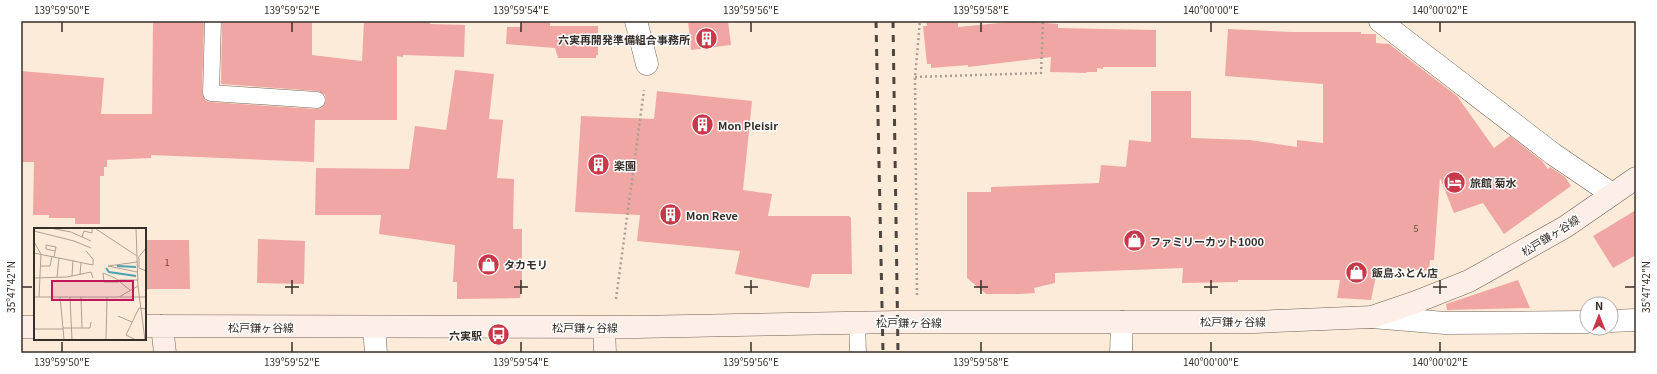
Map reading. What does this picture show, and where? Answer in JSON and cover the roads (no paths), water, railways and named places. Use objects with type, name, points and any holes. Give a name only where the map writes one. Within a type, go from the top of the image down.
[{"type":"main road","name":"松戸鎌ヶ谷線","points":[[153,326],[604,327],[857,322],[1255,322],[1372,317],[1416,302],[1468,281],[1565,227],[1636,178]]},
{"type":"main road","points":[[153,326],[165,353]]},
{"type":"main road","points":[[21,327],[34,327]]},
{"type":"main road","points":[[604,327],[604,353]]},
{"type":"street","points":[[636,21],[647,64]]},
{"type":"street","points":[[1380,21],[1553,154],[1612,194]]},
{"type":"street","points":[[1372,317],[1445,323],[1579,322]]},
{"type":"street","points":[[1619,321],[1636,320]]},
{"type":"street","points":[[1121,353],[1122,322]]},
{"type":"street","points":[[374,327],[376,353]]},
{"type":"lane","points":[[212,21],[211,93],[317,100]]},
{"type":"lane","points":[[857,322],[858,353]]},
{"type":"railway","points":[[876,21],[883,353]]},
{"type":"railway","points":[[893,21],[898,353]]},
{"type":"place","name":"六実再開発準備組合事務所","points":[[706,39]]},
{"type":"place","name":"Mon Pleisir","points":[[702,125]]},
{"type":"place","name":"楽園","points":[[598,165]]},
{"type":"place","name":"旅館 菊水","points":[[1454,182]]},
{"type":"place","name":"Mon Reve","points":[[671,215]]},
{"type":"place","name":"ファミリーカット1000","points":[[1135,241]]},
{"type":"place","name":"タカモリ","points":[[488,264]]},
{"type":"place","name":"飯島ふとん店","points":[[1356,272]]},
{"type":"place","name":"六実駅","points":[[498,335]]}]
